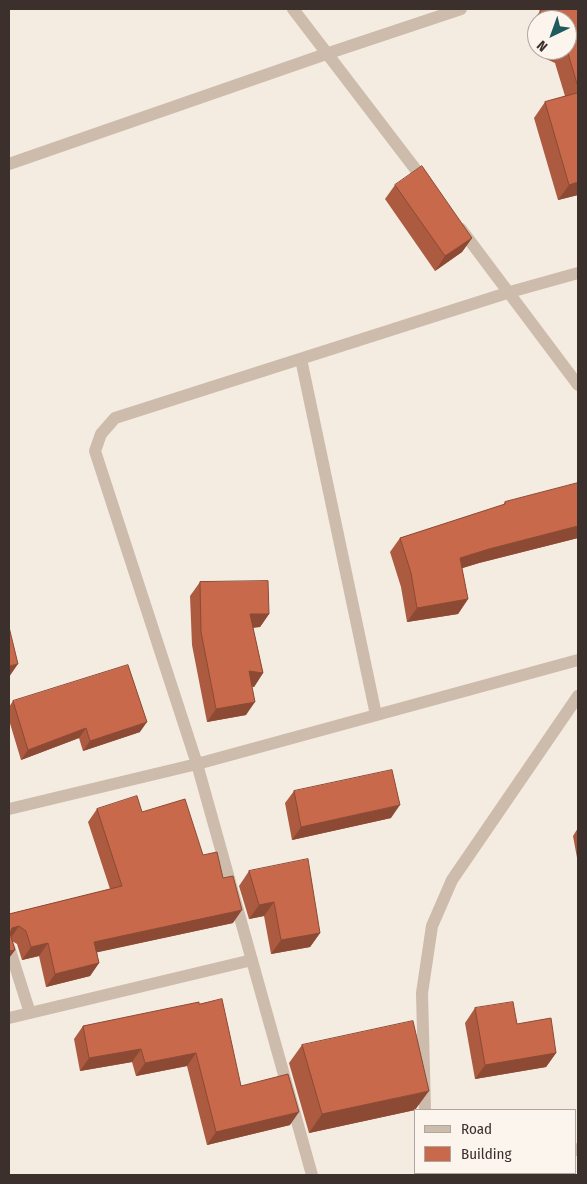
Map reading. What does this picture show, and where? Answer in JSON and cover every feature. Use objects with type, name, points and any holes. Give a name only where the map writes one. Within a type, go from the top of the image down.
[{"type":"street","points":[[293,9],[432,192]]},
{"type":"street","points":[[9,164],[461,9]]},
{"type":"street","points":[[450,215],[510,292],[578,385]]},
{"type":"street","points":[[312,1175],[197,764],[95,451],[100,434],[115,418],[510,292],[578,273]]},
{"type":"street","points":[[301,359],[376,715]]},
{"type":"street","points":[[9,809],[197,764],[578,660]]},
{"type":"street","points":[[425,1109],[422,993],[432,926],[452,880],[578,696]]},
{"type":"street","points":[[9,947],[30,1013]]},
{"type":"street","points":[[9,1018],[252,960]]},
{"type":"building","points":[[578,9],[578,87],[570,60],[577,60],[577,10],[543,10]]},
{"type":"building","points":[[578,93],[578,182],[569,185],[545,102]]},
{"type":"building","points":[[422,166],[472,238],[445,256],[395,185]]},
{"type":"building","points":[[578,483],[578,526],[460,558],[468,599],[417,608],[411,573],[400,538],[505,504],[505,502]]},
{"type":"building","points":[[268,581],[269,614],[250,614],[263,673],[249,671],[255,702],[216,709],[201,632],[200,582]]},
{"type":"building","points":[[9,627],[18,664],[9,666]]},
{"type":"building","points":[[128,665],[147,722],[90,741],[86,728],[28,750],[13,701]]},
{"type":"building","points":[[392,770],[400,805],[301,827],[294,791]]},
{"type":"building","points":[[137,796],[142,812],[185,799],[203,855],[217,852],[223,878],[233,876],[242,910],[94,942],[99,963],[55,974],[48,943],[31,947],[26,931],[19,926],[12,928],[10,933],[15,950],[9,951],[9,914],[122,886],[97,809]]},
{"type":"building","points":[[308,859],[320,933],[281,940],[274,902],[259,905],[249,871]]},
{"type":"building","points":[[222,999],[241,1086],[288,1074],[299,1112],[216,1132],[196,1053],[145,1063],[141,1049],[89,1058],[83,1026]]},
{"type":"building","points":[[513,1002],[517,1024],[551,1018],[556,1053],[485,1065],[475,1008]]},
{"type":"building","points":[[413,1021],[429,1091],[322,1114],[302,1045]]}]
